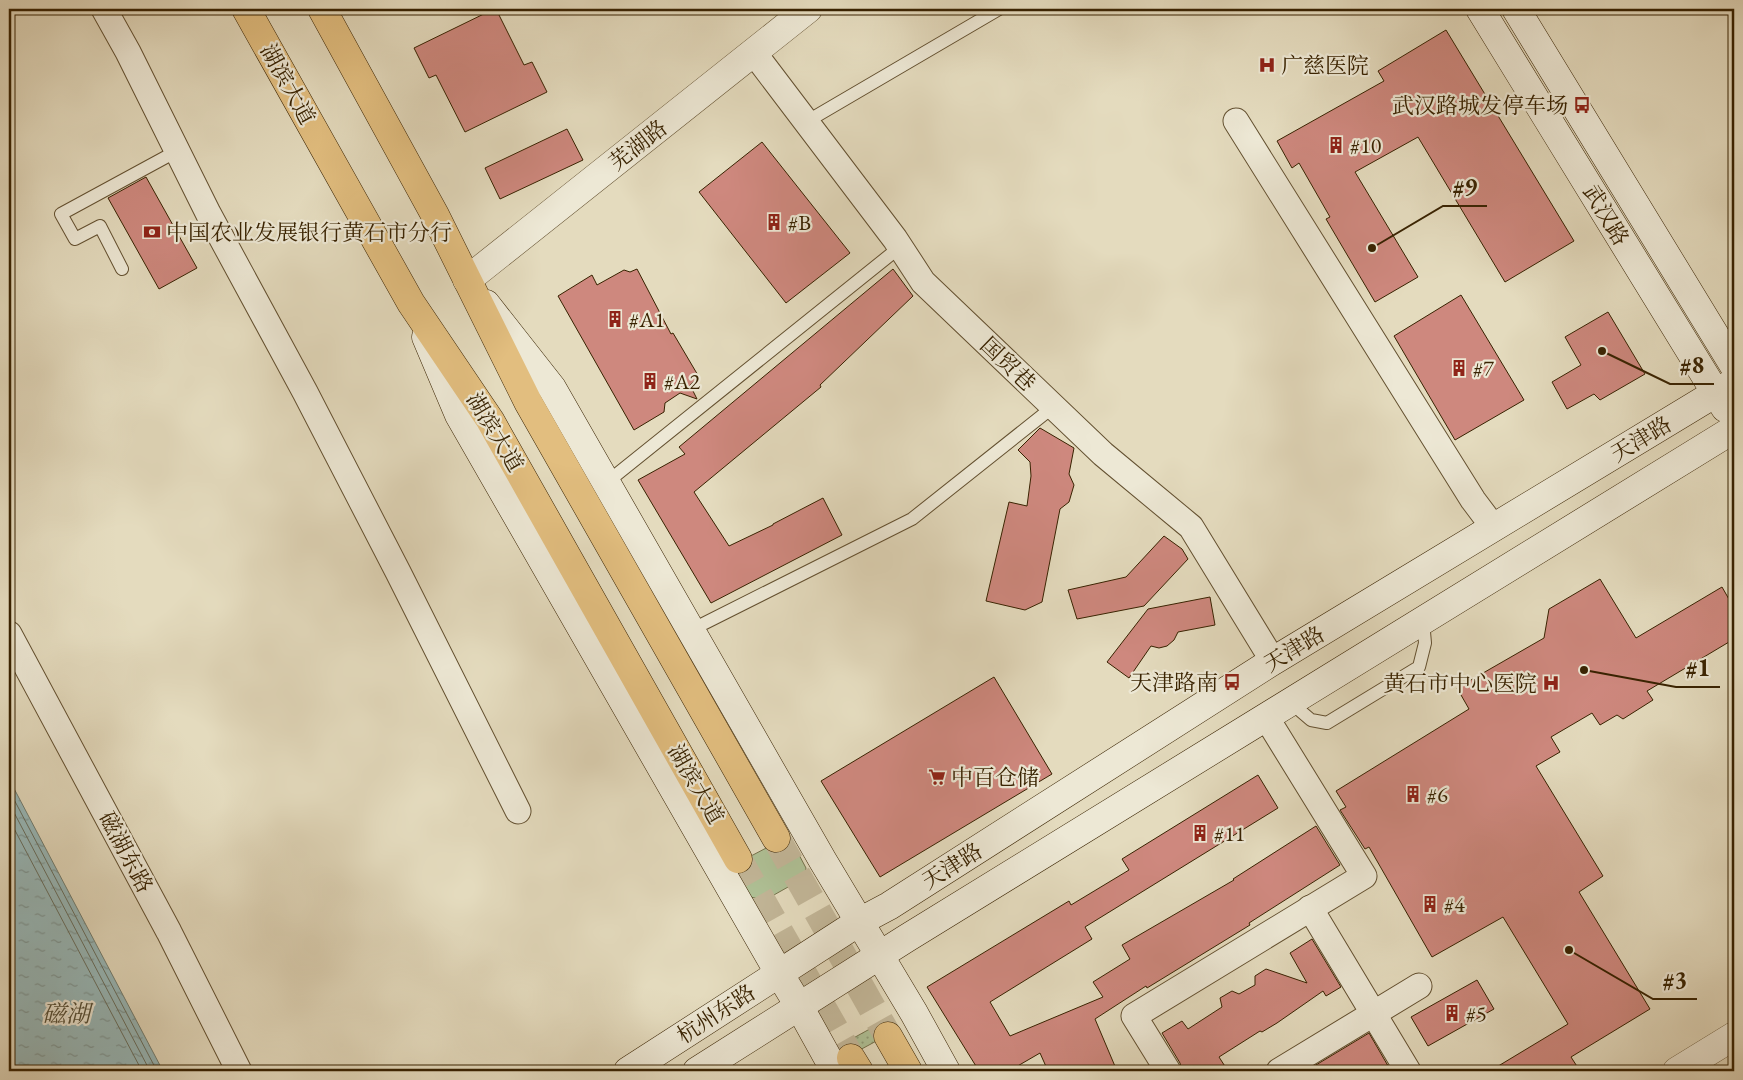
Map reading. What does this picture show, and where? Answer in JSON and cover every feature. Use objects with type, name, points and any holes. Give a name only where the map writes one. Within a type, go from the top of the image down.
[{"type":"main road","name":"湖滨大道","points":[[246,9],[411,303],[490,420],[738,859]]},
{"type":"main road","name":"湖滨大道","points":[[322,9],[434,215],[528,402],[776,838]]},
{"type":"main road","name":"芜湖路","points":[[467,280],[808,9]]},
{"type":"main road","name":"武汉路","points":[[1480,9],[1725,388],[1734,421]]},
{"type":"main road","name":"武汉路","points":[[1516,9],[1734,366]]},
{"type":"main road","points":[[467,280],[552,388],[858,922],[914,1013],[946,1071]]},
{"type":"main road","points":[[411,303],[459,415],[779,973],[799,1006],[848,1067]]},
{"type":"main road","name":"天津路","points":[[779,973],[858,922],[889,906],[1273,661],[1725,388]]},
{"type":"main road","name":"天津路","points":[[799,1006],[1734,429]]},
{"type":"main road","name":"杭州东路","points":[[628,1071],[779,973]]},
{"type":"main road","name":"杭州东路","points":[[697,1071],[799,1006]]},
{"type":"main road","points":[[888,1036],[908,1071]]},
{"type":"main road","points":[[1677,1071],[1734,1036]]},
{"type":"street","points":[[104,9],[128,52],[208,213],[305,392],[518,811]]},
{"type":"street","name":"国贸巷","points":[[754,53],[900,248],[923,282],[1103,454],[1191,527],[1273,661]]},
{"type":"street","points":[[1236,121],[1473,500],[1494,528]]},
{"type":"street","name":"磁湖东路","points":[[9,634],[168,932],[239,1071]]},
{"type":"street","points":[[1168,1071],[1134,1016],[1364,876],[1266,718]]},
{"type":"street","points":[[1310,908],[1408,1071]]},
{"type":"street","points":[[1279,1071],[1419,986]]},
{"type":"lane","points":[[806,122],[999,9]]},
{"type":"lane","points":[[122,269],[100,226],[75,239],[61,214],[177,151]]},
{"type":"lane","points":[[606,483],[900,248]]},
{"type":"lane","points":[[691,630],[912,519],[1054,407]]},
{"type":"lane","points":[[1290,702],[1311,720],[1327,723],[1403,678],[1419,667],[1425,643],[1423,621]]},
{"type":"green space","points":[[789,836],[806,868],[804,878],[765,900],[750,897],[732,866]]},
{"type":"green space","points":[[886,1020],[893,1032],[845,1058],[839,1046]]},
{"type":"water","name":"磁湖","points":[[9,779],[163,1071],[9,1071]]},
{"type":"building","points":[[496,9],[524,65],[532,62],[547,92],[465,132],[436,75],[429,78],[414,48]]},
{"type":"building","points":[[1446,30],[1574,241],[1505,282],[1418,137],[1355,172],[1418,277],[1375,302],[1326,219],[1330,217],[1299,163],[1292,168],[1277,141],[1384,81],[1378,71]]},
{"type":"building","points":[[567,129],[583,160],[500,199],[485,168]]},
{"type":"building","name":"#B","points":[[762,142],[850,253],[786,303],[699,192]]},
{"type":"building","name":"中国农业发展银行黄石市分行","points":[[146,177],[197,268],[159,289],[108,198]]},
{"type":"building","points":[[637,269],[671,334],[673,333],[699,377],[690,385],[697,399],[680,393],[665,403],[664,412],[634,430],[558,296],[592,275],[597,285],[624,270],[630,272]]},
{"type":"building","points":[[893,269],[913,296],[820,385],[821,387],[694,492],[729,546],[823,498],[842,535],[711,603],[638,480],[685,454],[679,447]]},
{"type":"building","name":"#7","points":[[1461,295],[1524,400],[1455,440],[1394,336]]},
{"type":"building","points":[[1608,312],[1645,374],[1600,400],[1594,394],[1567,409],[1552,382],[1581,365],[1565,337]]},
{"type":"building","points":[[1040,428],[1074,448],[1069,474],[1074,485],[1069,502],[1060,509],[1042,602],[1025,610],[986,601],[1009,502],[1027,506],[1031,476],[1030,462],[1018,450]]},
{"type":"building","points":[[1164,536],[1182,549],[1188,559],[1144,606],[1077,619],[1068,590],[1126,577]]},
{"type":"building","points":[[1600,579],[1636,638],[1722,587],[1734,608],[1734,639],[1647,691],[1653,700],[1623,719],[1617,715],[1600,725],[1592,713],[1551,737],[1560,752],[1536,766],[1603,876],[1579,892],[1650,1009],[1571,1057],[1580,1071],[1490,1071],[1568,1024],[1503,917],[1432,957],[1369,847],[1365,849],[1340,810],[1346,807],[1336,791],[1469,709],[1457,688],[1544,638],[1549,609]]},
{"type":"building","points":[[1210,597],[1215,625],[1178,632],[1174,640],[1167,646],[1159,648],[1151,646],[1129,678],[1107,662],[1148,609]]},
{"type":"building","name":"中百仓储","points":[[994,677],[1052,774],[880,877],[821,781]]},
{"type":"building","points":[[1258,775],[1278,808],[1085,927],[1092,939],[990,1002],[1010,1036],[1103,997],[1093,982],[1130,959],[1122,945],[1234,880],[1316,826],[1340,865],[1249,923],[1250,925],[1147,988],[1146,986],[1095,1019],[1117,1071],[1048,1071],[1040,1053],[1009,1071],[979,1071],[927,987],[1069,901],[1071,905],[1129,870],[1122,859]]},
{"type":"building","points":[[1312,939],[1341,987],[1326,996],[1323,991],[1277,1023],[1262,1032],[1260,1031],[1219,1057],[1228,1071],[1182,1071],[1180,1063],[1162,1033],[1182,1021],[1188,1029],[1222,1007],[1220,998],[1232,991],[1239,994],[1255,985],[1255,976],[1266,969],[1307,983],[1290,953]]},
{"type":"building","name":"#5","points":[[1477,980],[1494,1009],[1428,1046],[1411,1017]]},
{"type":"building","points":[[1369,1033],[1391,1071],[1306,1071]]},
{"type":"tunnel","points":[[776,838],[888,1036]]},
{"type":"tunnel","points":[[738,859],[851,1058]]},
{"type":"place","name":"广慈医院","points":[[1267,65]]},
{"type":"place","name":"武汉路城发停车场","points":[[1582,105]]},
{"type":"place","name":"#10","points":[[1336,145]]},
{"type":"place","name":"#B","points":[[774,222]]},
{"type":"place","name":"中国农业发展银行黄石市分行","points":[[152,232]]},
{"type":"place","name":"#9","points":[[1372,248]]},
{"type":"place","name":"#A1","points":[[615,319]]},
{"type":"place","name":"#8","points":[[1602,351]]},
{"type":"place","name":"#7","points":[[1459,368]]},
{"type":"place","name":"#A2","points":[[650,381]]},
{"type":"place","name":"#1","points":[[1584,670]]},
{"type":"place","name":"天津路南","points":[[1232,682]]},
{"type":"place","name":"黄石市中心医院","points":[[1551,683]]},
{"type":"place","name":"中百仓储","points":[[937,777]]},
{"type":"place","name":"#6","points":[[1413,794]]},
{"type":"place","name":"#11","points":[[1200,833]]},
{"type":"place","name":"#4","points":[[1430,904]]},
{"type":"place","name":"#3","points":[[1569,950]]},
{"type":"place","name":"#5","points":[[1452,1013]]}]
